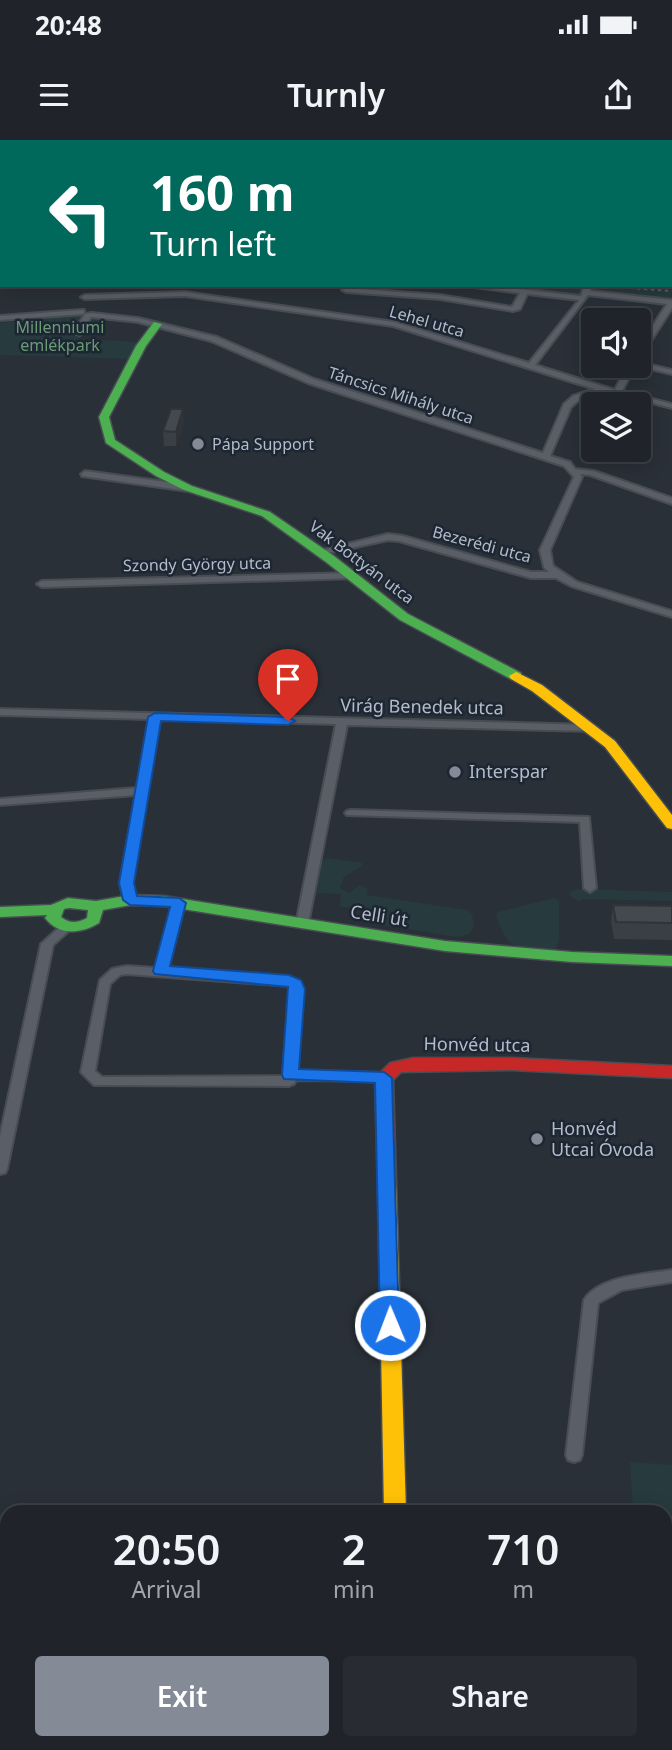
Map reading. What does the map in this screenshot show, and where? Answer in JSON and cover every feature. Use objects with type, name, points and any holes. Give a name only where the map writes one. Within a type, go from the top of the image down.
[{"type":"street","points":[[77,333],[88,313],[85,297],[87,287]]},
{"type":"street","points":[[480,287],[524,292],[586,292],[672,302],[651,334]]},
{"type":"street","points":[[346,290],[440,297],[513,309],[517,307],[524,292]]},
{"type":"street","points":[[531,366],[586,292]]},
{"type":"street","name":"Lehel utca","points":[[85,297],[167,293],[307,309],[394,324],[618,392]]},
{"type":"street","name":"Táncsics Mihály utca","points":[[0,318],[88,313],[157,324],[214,339],[311,381],[545,456],[567,464],[576,471],[592,473],[672,501]]},
{"type":"street","name":"Vak Bottyán utca","points":[[157,324],[142,346],[104,417],[110,442],[160,474],[188,488],[265,514],[322,553],[404,617],[515,674],[592,728],[610,744],[672,825]]},
{"type":"street","points":[[651,367],[672,372]]},
{"type":"street","points":[[618,392],[625,378]]},
{"type":"street","points":[[545,456],[570,402],[603,389]]},
{"type":"street","name":"Lehel utca","points":[[651,401],[672,406]]},
{"type":"street","points":[[558,575],[549,568],[544,550],[578,477],[576,471]]},
{"type":"street","points":[[85,474],[188,488]]},
{"type":"street","name":"Bezerédi utca","points":[[322,553],[388,537],[400,538],[531,575],[558,575],[587,588],[672,614]]},
{"type":"street","name":"Szondy György utca","points":[[42,584],[352,576]]},
{"type":"street","name":"Virág Benedek utca","points":[[0,712],[592,728]]},
{"type":"street","points":[[130,900],[126,883],[155,717]]},
{"type":"street","points":[[302,924],[342,723]]},
{"type":"street","points":[[0,802],[142,791]]},
{"type":"street","points":[[351,813],[585,819],[590,888]]},
{"type":"street","name":"Celli út","points":[[0,912],[55,910],[73,901],[93,906],[130,900],[179,903],[445,946],[669,963]]},
{"type":"street","points":[[161,971],[179,903]]},
{"type":"street","points":[[55,910],[55,922],[65,928],[81,927],[94,920],[96,911],[93,906]]},
{"type":"street","points":[[0,1169],[47,944],[65,928]]},
{"type":"street","points":[[127,970],[161,971],[289,981],[295,984],[297,989],[289,1081],[99,1082],[92,1077],[88,1072],[104,983],[108,976],[127,970]]},
{"type":"street","name":"Honvéd utca","points":[[384,1078],[396,1067],[413,1064],[512,1063],[672,1072]]},
{"type":"street","points":[[290,1075],[384,1078],[396,1505]]},
{"type":"street","points":[[574,1455],[590,1300],[604,1289],[626,1282],[672,1276]]},
{"type":"green space","points":[[461,287],[671,287],[672,304],[590,296],[586,302]]},
{"type":"green space","name":"Millenniumi emlékpark","points":[[77,316],[102,320],[101,324],[90,323],[80,339],[140,342],[132,359],[0,355],[0,323]]},
{"type":"green space","points":[[327,858],[362,863],[362,866],[344,877],[340,888],[349,893],[360,885],[367,889],[367,895],[467,910],[472,914],[474,927],[469,934],[457,937],[375,924],[378,914],[340,906],[341,894],[317,893],[321,861]]},
{"type":"green space","points":[[576,889],[672,892],[672,901],[581,899],[580,902],[570,896],[570,892]]},
{"type":"green space","points":[[554,898],[559,900],[559,941],[555,950],[523,948],[510,943],[501,928],[496,915],[498,912]]},
{"type":"green space","points":[[630,1462],[672,1465],[672,1505],[633,1505]]},
{"type":"building","points":[[171,409],[183,409],[176,432],[163,431]]},
{"type":"building","points":[[613,905],[672,906],[672,923],[616,922]]},
{"type":"railway","points":[[616,287],[672,291]]},
{"type":"traffic: fast","points":[[157,324],[141,346],[104,417],[110,441],[160,474],[188,488],[266,514],[330,559],[404,617],[516,676]]},
{"type":"traffic: fast","points":[[93,906],[96,911],[94,920],[83,925],[68,927],[53,918],[58,906],[68,903],[96,906],[131,900],[164,901],[445,946],[572,957],[672,961]]},
{"type":"traffic: fast","points":[[0,912],[55,910]]},
{"type":"traffic: slow","points":[[516,676],[537,688],[610,744],[672,825]]},
{"type":"traffic: slow","points":[[387,1183],[395,1505]]},
{"type":"traffic: jam","points":[[387,1183],[384,1078],[396,1067],[413,1064],[512,1064],[672,1072]]},
{"type":"place","name":"Pápa Support","points":[[198,444]]},
{"type":"place","name":"Interspar","points":[[455,772]]},
{"type":"place","name":"Honvéd Utcai Óvoda","points":[[537,1139]]},
{"type":"route","points":[[288,721],[155,717],[126,883],[130,900],[179,903],[161,971],[289,981],[295,984],[297,989],[290,1075],[384,1078],[390,1325]]}]
